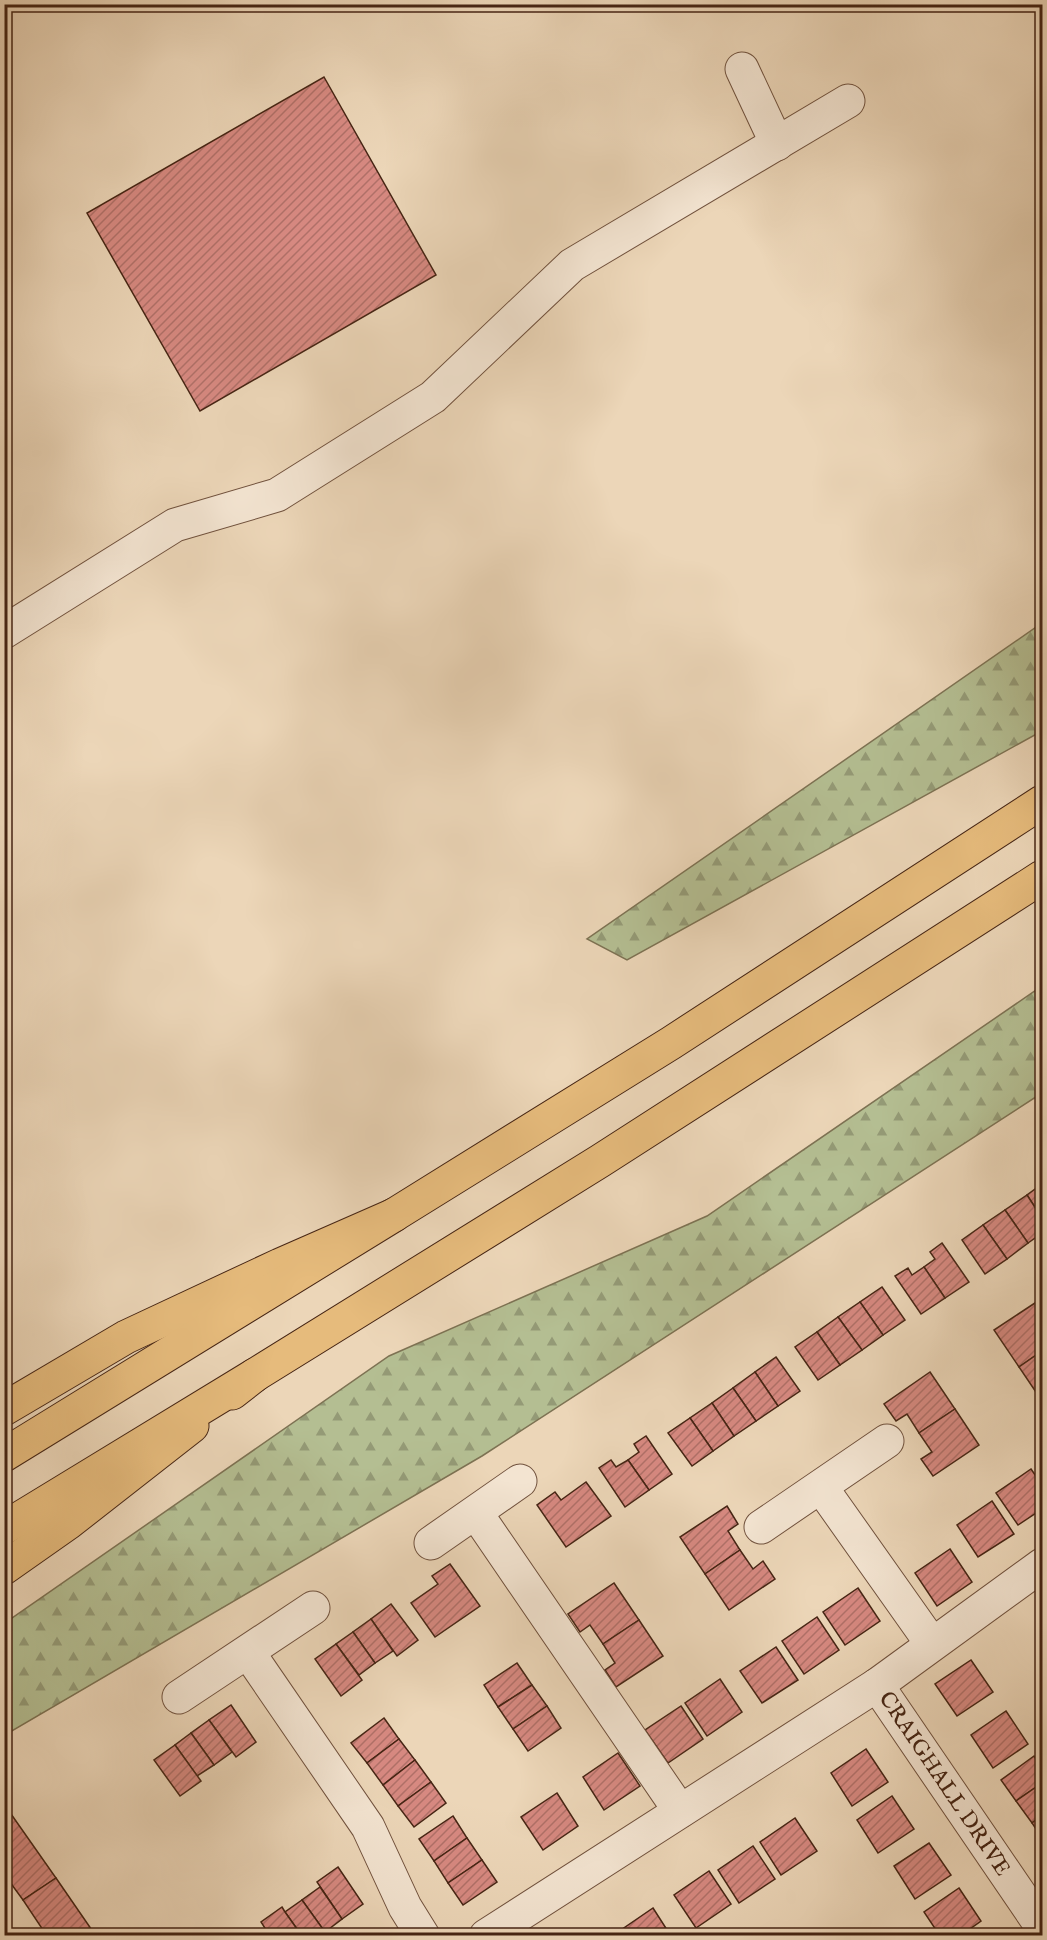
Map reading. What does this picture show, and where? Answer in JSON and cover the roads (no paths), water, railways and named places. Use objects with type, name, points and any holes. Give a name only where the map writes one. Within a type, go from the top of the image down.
[{"type":"main road","points":[[4,1455],[671,1044],[1042,802]]},
{"type":"main road","points":[[4,1528],[600,1161],[1042,877]]},
{"type":"main road","points":[[4,1409],[126,1337],[394,1215]]},
{"type":"main road","points":[[4,1568],[68,1523],[255,1375]]},
{"type":"street","points":[[742,69],[777,144]]},
{"type":"street","points":[[4,632],[175,525],[278,495],[433,397],[572,265],[848,101]]},
{"type":"street","points":[[761,1527],[887,1441]]},
{"type":"street","points":[[431,1543],[520,1481]]},
{"type":"street","points":[[821,1488],[932,1644]]},
{"type":"street","points":[[476,1513],[680,1811]]},
{"type":"street","points":[[877,1685],[1042,1565]]},
{"type":"street","points":[[179,1697],[313,1608]]},
{"type":"street","points":[[248,1652],[368,1827],[405,1907],[423,1935]]},
{"type":"street","name":"CRAIGHALL DRIVE","points":[[486,1935],[877,1685],[1035,1929]]}]
